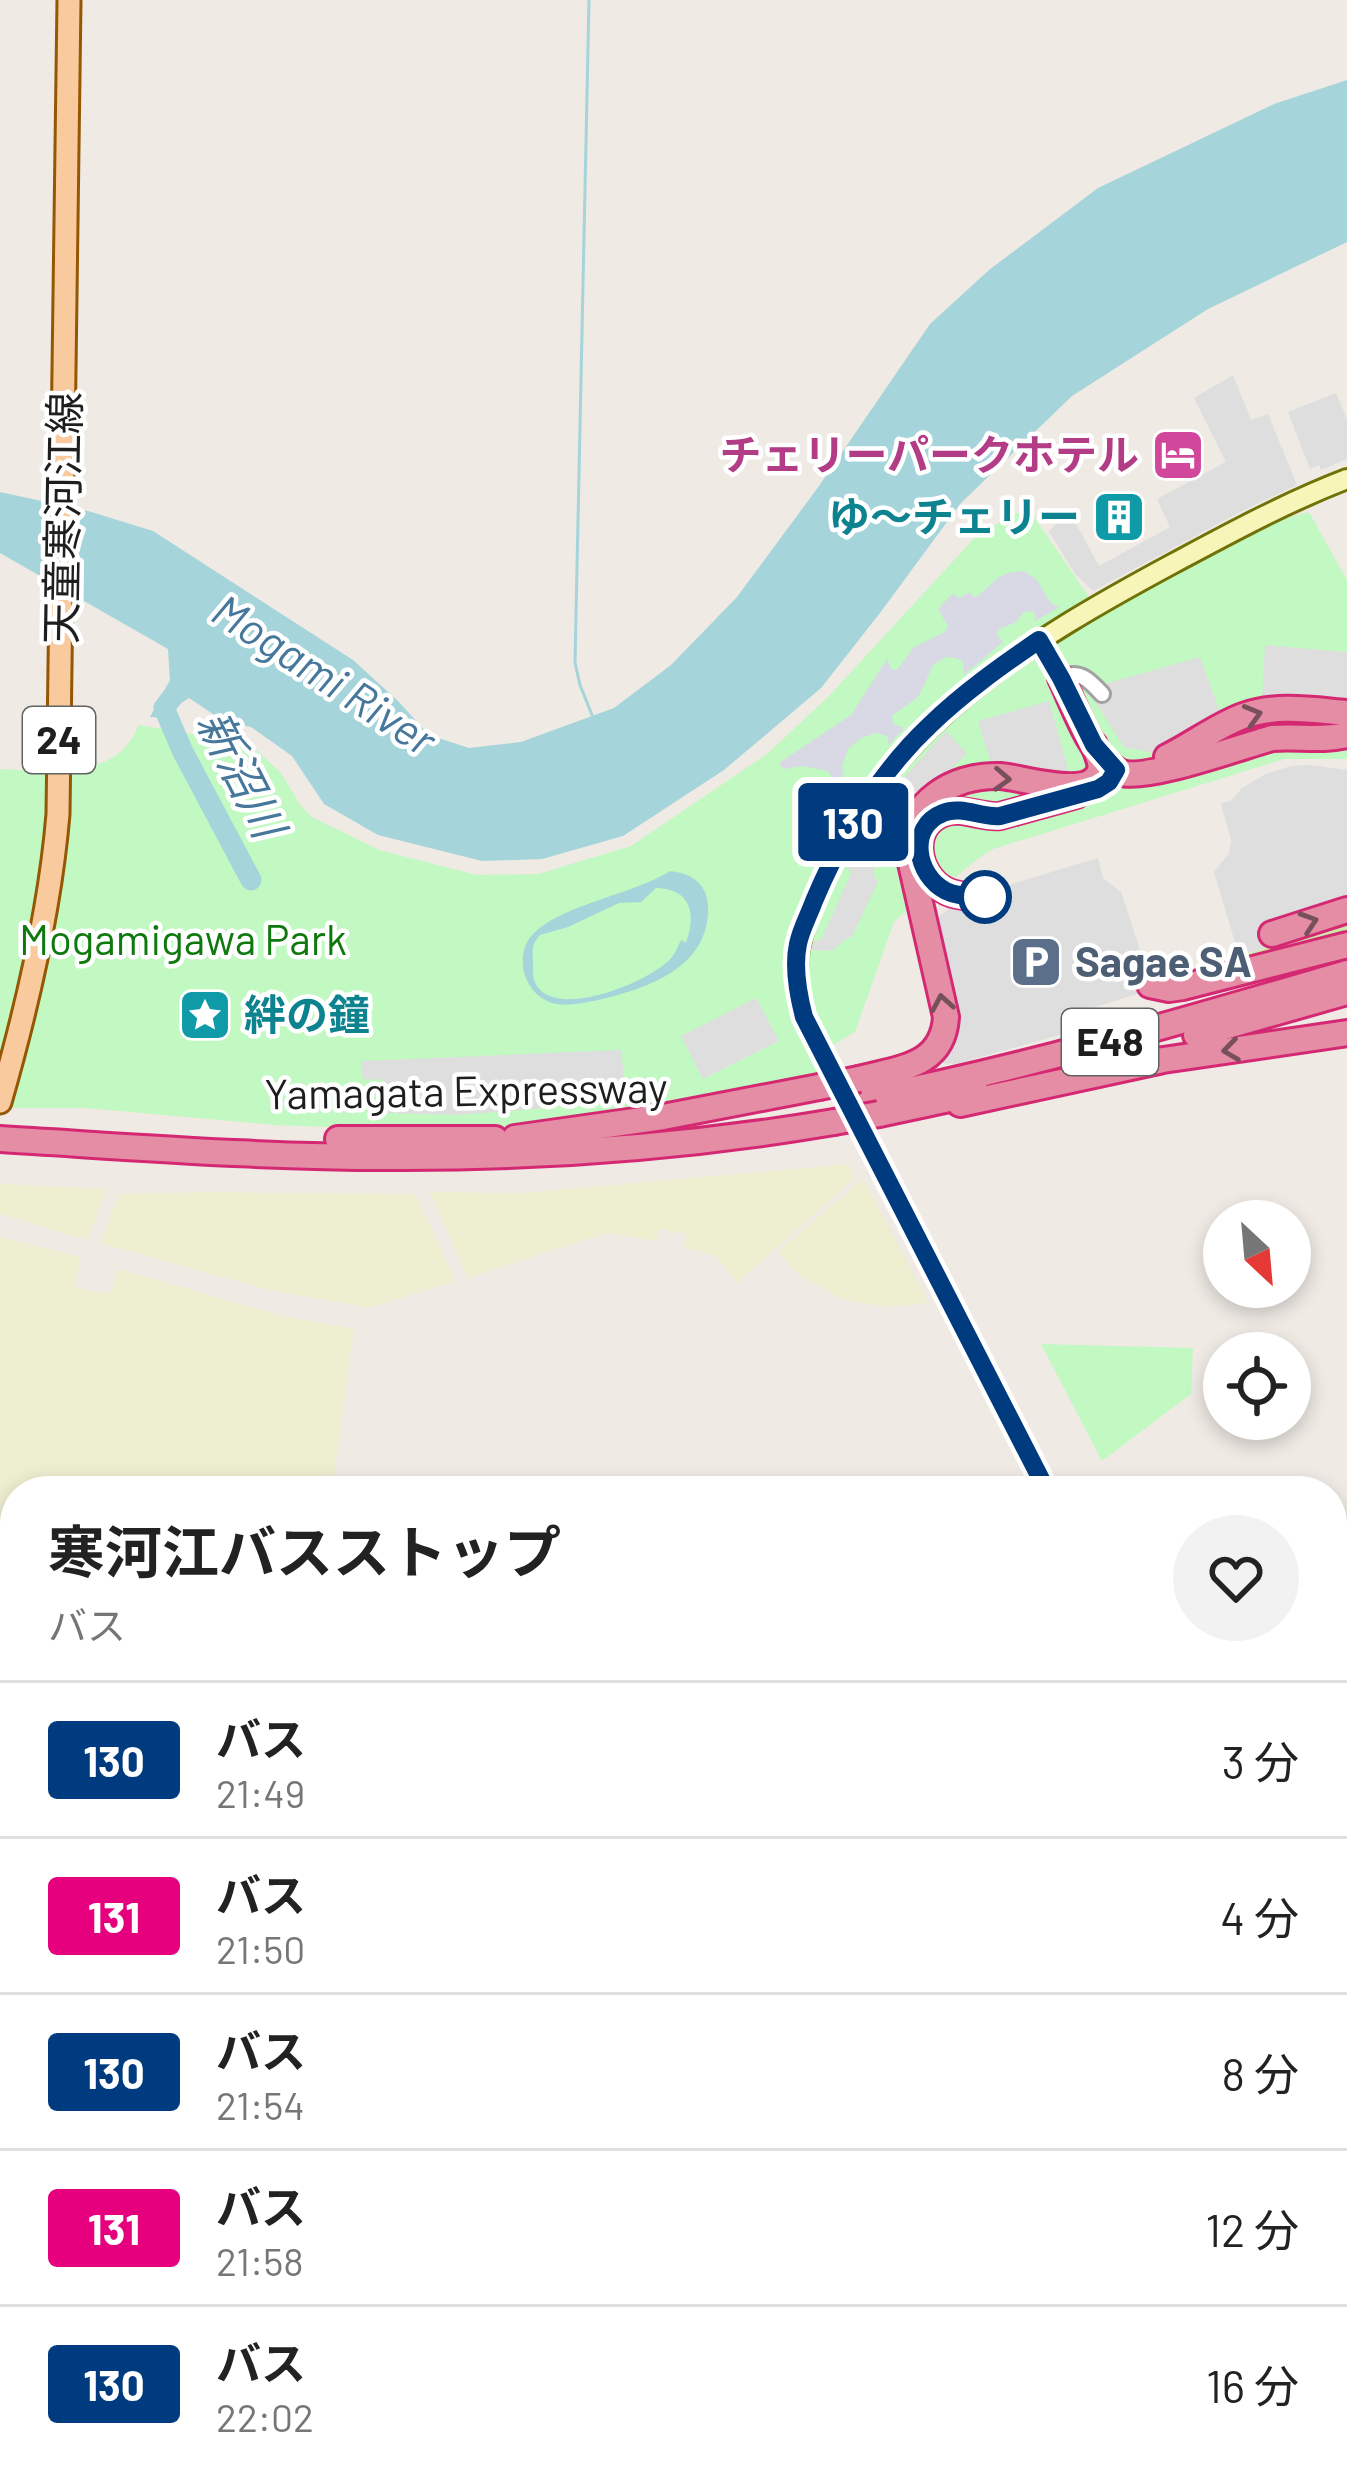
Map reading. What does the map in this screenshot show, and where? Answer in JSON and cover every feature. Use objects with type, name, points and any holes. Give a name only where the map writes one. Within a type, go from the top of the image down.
[{"type":"highway","points":[[985,897],[957,895],[928,877],[919,844],[927,824],[946,812],[1000,816],[1098,789],[1116,770],[1113,755],[1093,733],[1061,678]]},
{"type":"highway","points":[[1093,733],[1138,763],[1172,755],[1236,719],[1262,711],[1288,708],[1347,713]]},
{"type":"highway","points":[[870,1097],[936,1048],[945,1030],[908,850],[917,812],[936,796],[972,779],[999,776],[1060,786],[1091,780],[1100,767],[1093,733]]},
{"type":"highway","points":[[1116,770],[1138,776],[1272,738],[1325,739],[1347,734]]},
{"type":"highway","points":[[1271,934],[1347,910]]},
{"type":"highway","points":[[1150,985],[1183,987],[1347,945]]},
{"type":"highway","name":"Yamagata Expressway","points":[[400,1148],[664,1128],[827,1105],[993,1073],[1347,973]]},
{"type":"highway","name":"Yamagata Expressway","points":[[870,1097],[996,1089],[1347,992]]},
{"type":"highway","points":[[870,1097],[938,1109],[1163,1060],[1347,1033]]},
{"type":"highway","name":"Yamagata Expressway","points":[[0,1139],[600,1150],[776,1131],[827,1105]]},
{"type":"highway","name":"Yamagata Expressway","points":[[0,1124],[369,1148]]},
{"type":"main road","name":"天童寒河江線","points":[[0,1102],[52,878],[58,814],[68,0]]},
{"type":"street","points":[[1039,1476],[804,1017],[797,946],[830,862],[883,779],[927,727],[988,675],[1039,640],[1259,517],[1347,478]]},
{"type":"street","points":[[1039,640],[1061,678],[1078,674],[1102,694]]},
{"type":"green space","name":"Mogamigawa Park","points":[[1028,508],[1098,610],[1264,524],[1309,512],[1347,580],[1347,759],[1284,759],[986,853],[894,922],[855,1032],[815,1056],[824,1077],[707,1104],[459,1132],[275,1125],[85,1108],[13,1108],[0,1098],[0,769],[59,771],[99,764],[129,743],[138,725],[235,741],[254,748],[281,773],[312,817],[379,850],[477,875],[538,874],[631,846],[767,754],[829,696],[979,533]]},
{"type":"green space","points":[[1347,921],[1347,938],[1221,967],[1220,963]]},
{"type":"green space","points":[[849,1164],[854,1179],[737,1283],[716,1256],[684,1248],[686,1234],[660,1229],[656,1241],[606,1233],[468,1278],[430,1192],[521,1193]]},
{"type":"green space","points":[[863,1179],[929,1303],[887,1307],[842,1299],[801,1277],[778,1251]]},
{"type":"green space","points":[[0,1184],[107,1189],[87,1240],[0,1214]]},
{"type":"green space","points":[[119,1194],[415,1194],[456,1281],[369,1308],[269,1290],[100,1243]]},
{"type":"green space","points":[[0,1237],[81,1257],[74,1287],[109,1294],[119,1269],[283,1316],[354,1329],[334,1476],[0,1476]]},
{"type":"green space","points":[[1041,1344],[1193,1348],[1191,1394],[1102,1461]]},
{"type":"shaded area","points":[[1233,375],[1251,420],[1268,414],[1297,485],[1093,591],[1076,575],[1049,532],[1068,509],[1099,566],[1170,527],[1157,499],[1226,462],[1194,398]]},
{"type":"shaded area","points":[[1336,393],[1347,420],[1347,459],[1321,470],[1319,465],[1310,469],[1288,412]]},
{"type":"shaded area","points":[[1024,571],[1059,607],[1034,622],[1033,611],[1024,612],[1000,629],[996,634],[1003,642],[964,675],[963,662],[956,658],[946,657],[933,665],[919,696],[892,716],[893,724],[904,728],[889,745],[887,736],[876,733],[848,749],[842,766],[845,784],[852,791],[840,810],[837,786],[828,771],[803,766],[784,769],[779,763],[851,715],[887,659],[891,669],[897,670],[914,647],[945,632],[948,626],[938,609],[953,593],[959,598],[970,592],[978,596],[999,577]]},
{"type":"shaded area","points":[[1265,645],[1347,652],[1347,707],[1262,703]]},
{"type":"shaded area","points":[[1200,657],[1221,715],[1154,753],[1124,747],[1087,689]]},
{"type":"shaded area","points":[[1049,701],[1070,776],[994,772],[978,721]]},
{"type":"shaded area","points":[[946,731],[967,753],[933,788],[915,798],[896,825],[877,814],[907,774]]},
{"type":"shaded area","name":"Sagae SA","points":[[1309,765],[1347,770],[1347,921],[1239,956],[1214,872],[1229,853],[1231,840],[1221,804],[1266,774]]},
{"type":"shaded area","points":[[852,853],[875,866],[873,875],[878,882],[851,938],[832,951],[811,950],[812,942],[821,940],[849,878],[851,872],[844,865]]},
{"type":"shaded area","name":"Sagae SA","points":[[1098,858],[1103,878],[1121,892],[1153,989],[1092,1008],[1091,1022],[1077,1030],[956,1064],[941,1063],[933,926],[940,916],[959,900]]},
{"type":"shaded area","points":[[756,998],[779,1041],[703,1079],[681,1036]]},
{"type":"shaded area","points":[[621,1050],[626,1096],[458,1115],[388,1113],[384,1080],[363,1079],[361,1061]]},
{"type":"water","name":"Mogami River","points":[[1347,80],[1347,242],[1208,309],[1072,396],[961,503],[821,688],[724,770],[623,836],[542,859],[482,861],[378,835],[324,804],[292,756],[251,727],[222,720],[189,698],[175,707],[180,719],[150,717],[170,680],[168,649],[0,553],[0,492],[153,531],[353,660],[429,735],[469,748],[521,742],[614,708],[671,665],[737,597],[930,324],[989,270],[1098,188],[1274,104]]},
{"type":"water","points":[[670,871],[679,873],[693,878],[706,895],[705,931],[686,961],[638,989],[597,1000],[557,1004],[536,993],[523,963],[535,932],[564,914]],"holes":[[[656,888],[684,898],[691,922],[686,943],[681,940],[661,967],[624,987],[579,999],[543,993],[533,974],[533,947],[540,935],[619,903],[641,902]]]},
{"type":"waterway","points":[[589,0],[575,663],[592,715]]},
{"type":"waterway","name":"新沼川","points":[[174,695],[164,708],[251,880]]},
{"type":"bus line","name":"130","points":[[985,897],[957,895],[928,877],[919,844],[927,824],[946,812],[1000,816],[1098,789],[1116,770],[1094,745],[1039,640],[988,675],[927,727],[883,779],[830,862],[797,946],[797,967],[804,1017],[1039,1476]]},
{"type":"place","name":"チェリーパークホテル","points":[[1178,455]]},
{"type":"place","name":"ゆ～チェリー","points":[[1119,517]]},
{"type":"place","name":"Sagae SA","points":[[1036,962]]},
{"type":"place","name":"絆の鐘","points":[[205,1015]]}]
